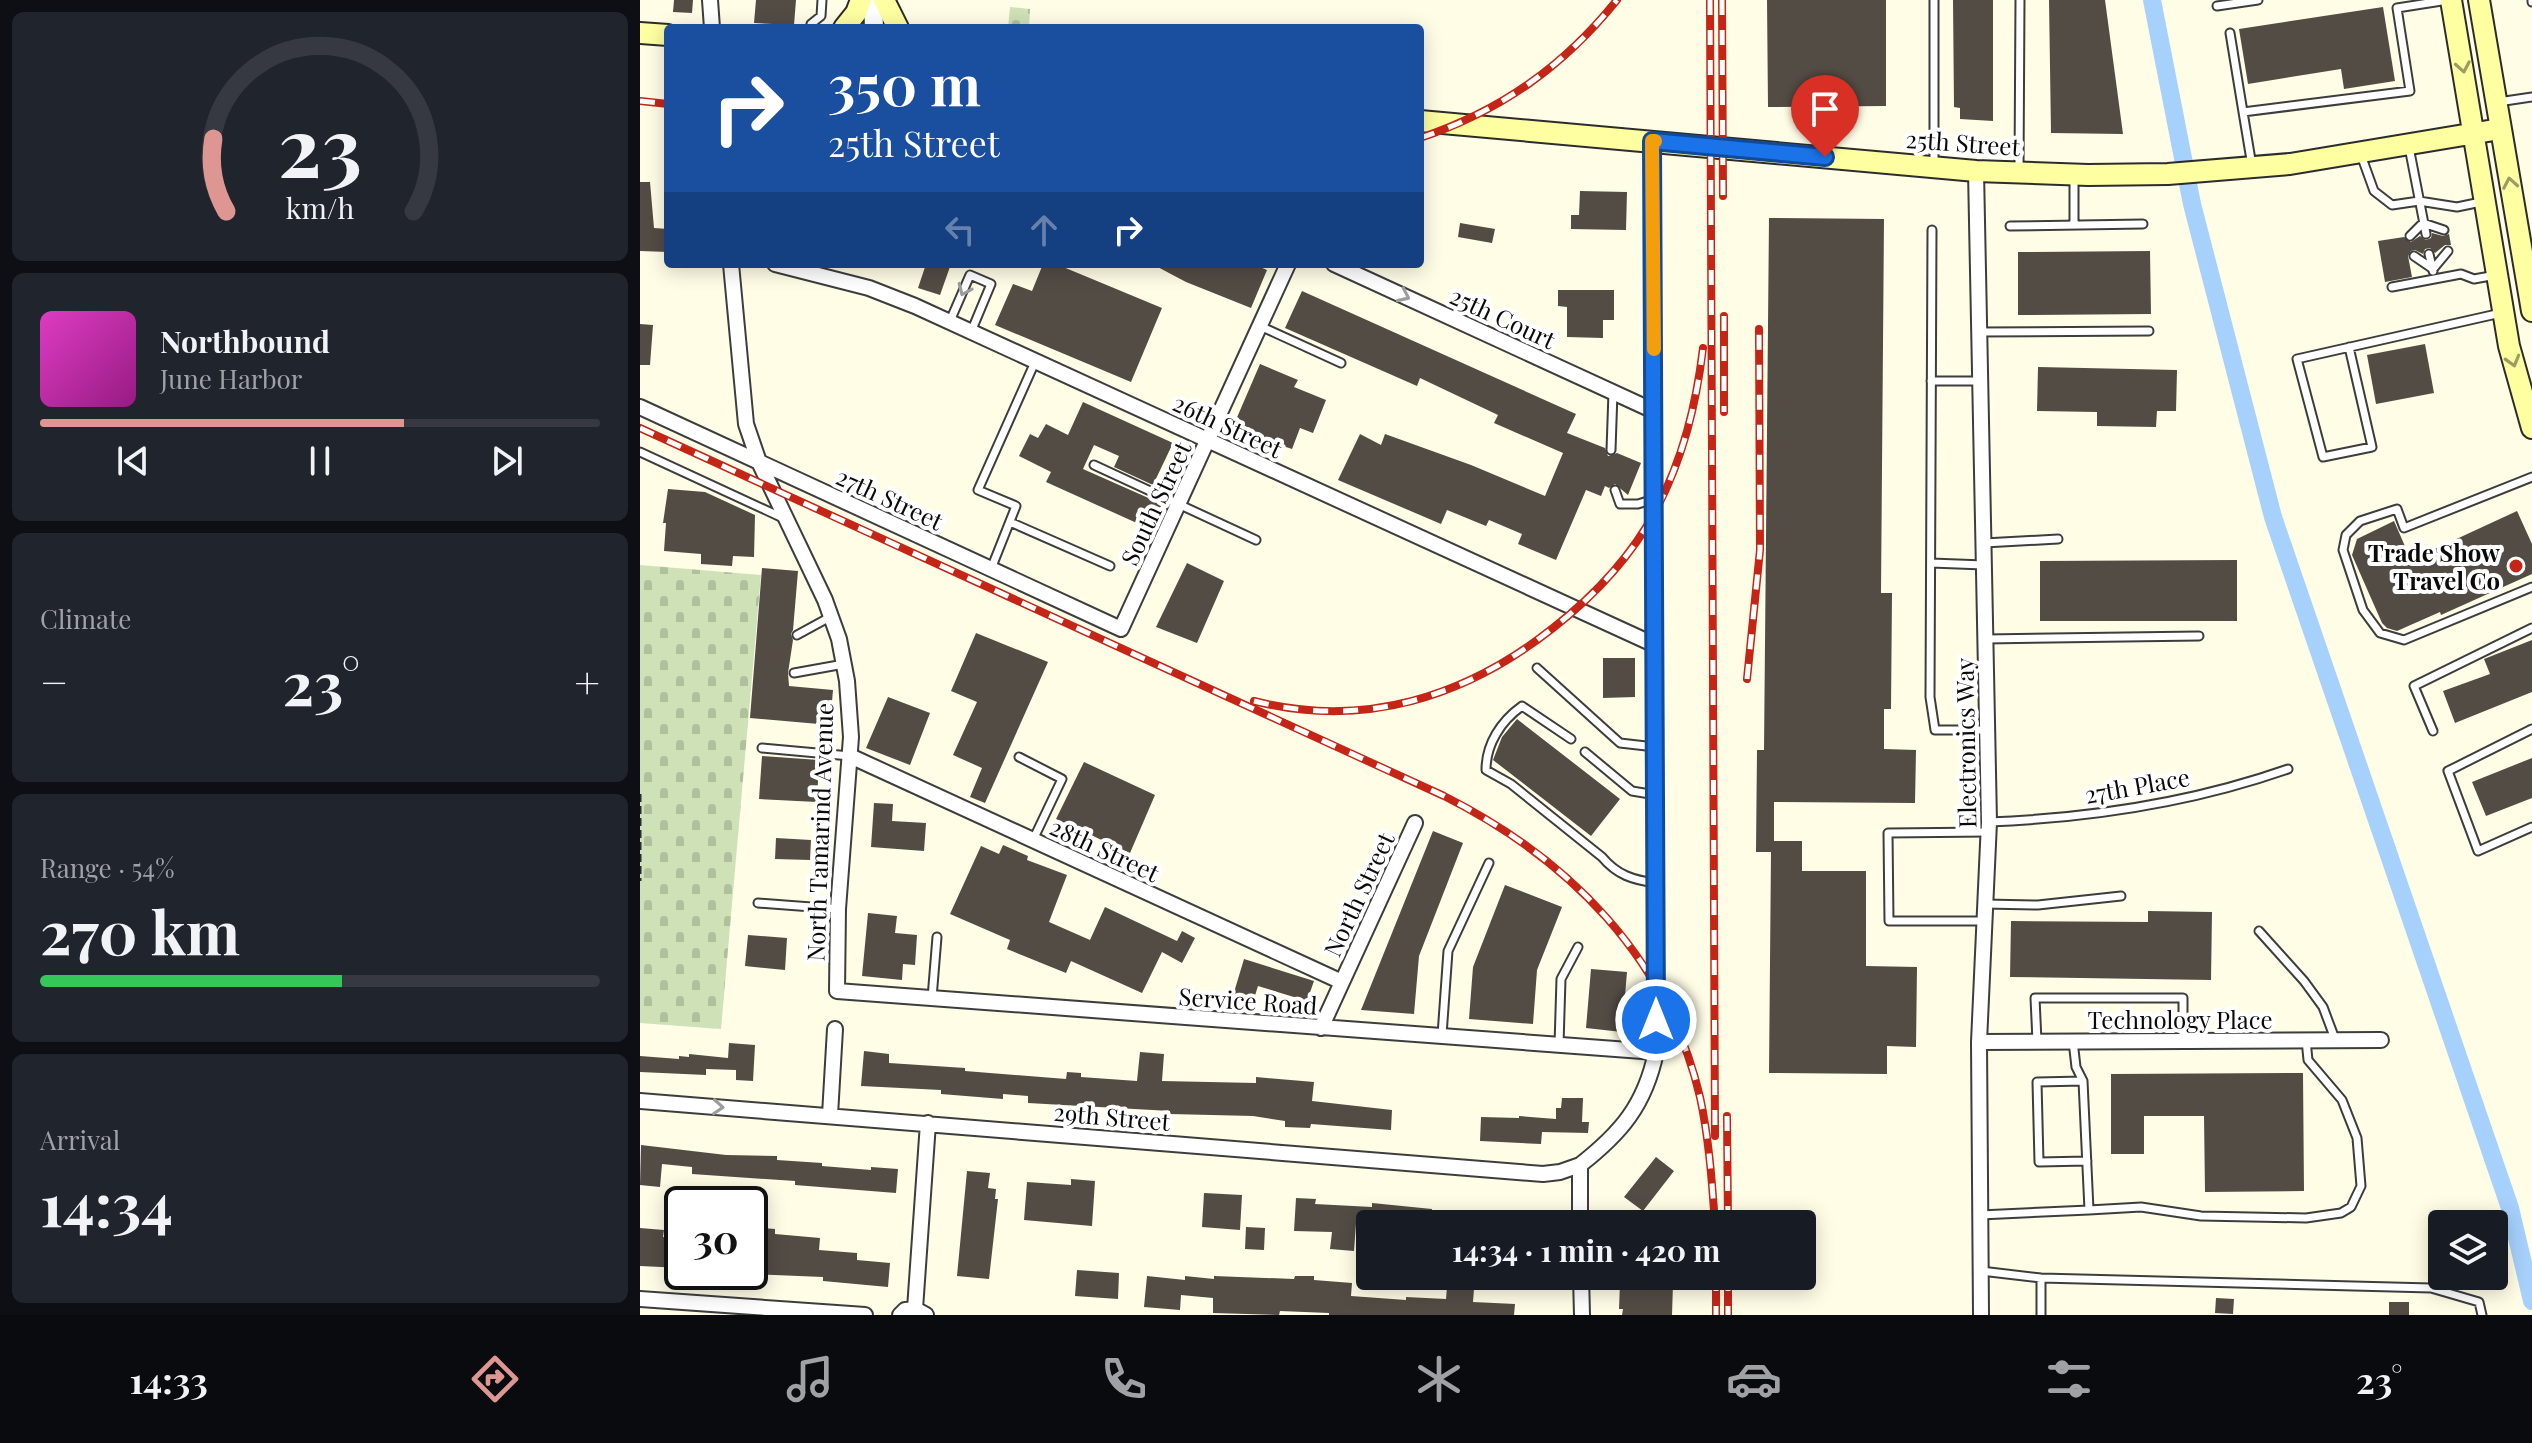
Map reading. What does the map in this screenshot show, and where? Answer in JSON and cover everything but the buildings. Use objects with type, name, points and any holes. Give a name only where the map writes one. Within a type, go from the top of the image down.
[{"type":"main road","points":[[847,24],[861,0]]},
{"type":"main road","points":[[884,0],[896,24]]},
{"type":"main road","points":[[2450,0],[2509,346],[2532,428]]},
{"type":"main road","points":[[2479,0],[2500,129],[2526,235],[2532,311]]},
{"type":"main road","points":[[640,33],[664,35]]},
{"type":"main road","name":"25th Street","points":[[1424,121],[1976,171],[2074,175],[2168,174],[2252,168],[2500,129]]},
{"type":"street","points":[[710,0],[712,24]]},
{"type":"street","points":[[873,0],[874,24]]},
{"type":"street","points":[[1580,1210],[1580,1165],[1606,1145],[1633,1112],[1647,1088],[1656,1052],[1652,141]]},
{"type":"street","name":"Electronics Way","points":[[1976,171],[1989,827],[1979,1042],[1981,1315]]},
{"type":"street","name":"North Tamarind Avenue","points":[[731,268],[746,424],[759,462],[831,617],[844,664],[850,709],[850,756],[838,909],[837,991]]},
{"type":"street","name":"26th Street","points":[[791,268],[869,288],[950,322],[1655,645]]},
{"type":"street","name":"South Street","points":[[1121,629],[1286,268]]},
{"type":"street","name":"25th Court","points":[[1343,268],[1654,411]]},
{"type":"street","name":"27th Street","points":[[640,407],[1121,629]]},
{"type":"street","name":"28th Street","points":[[850,756],[1342,982]]},
{"type":"street","name":"North Street","points":[[1321,1028],[1415,823]]},
{"type":"street","name":"Service Road","points":[[837,991],[1656,1052]]},
{"type":"street","points":[[830,1115],[835,1029]]},
{"type":"street","name":"Technology Place","points":[[1979,1042],[2381,1040]]},
{"type":"street","name":"29th Street","points":[[640,1101],[1543,1174],[1580,1165]]},
{"type":"street","points":[[900,1315],[905,1310],[920,1312],[928,1123]]},
{"type":"street","points":[[1581,1290],[1582,1315]]},
{"type":"street","points":[[640,1299],[865,1315]]},
{"type":"lane","points":[[814,24],[821,16],[822,0]]},
{"type":"lane","points":[[1934,0],[1934,166]]},
{"type":"lane","points":[[2019,172],[2020,0]]},
{"type":"lane","points":[[2217,6],[2258,0]]},
{"type":"lane","points":[[2243,112],[2410,91],[2397,8],[2450,0]]},
{"type":"lane","points":[[2230,33],[2252,168]]},
{"type":"lane","points":[[2496,103],[2532,97]]},
{"type":"lane","points":[[2408,145],[2426,234]]},
{"type":"lane","points":[[2360,153],[2374,191],[2392,205],[2419,201],[2457,207],[2485,202]]},
{"type":"lane","points":[[2074,175],[2074,225]]},
{"type":"lane","points":[[2423,223],[2444,230]]},
{"type":"lane","points":[[2410,236],[2423,223]]},
{"type":"lane","points":[[2010,226],[2143,224]]},
{"type":"lane","points":[[1932,230],[1930,697],[1935,730],[1987,730]]},
{"type":"lane","points":[[2433,269],[2448,251]]},
{"type":"lane","points":[[2429,254],[2435,279]]},
{"type":"lane","points":[[2414,256],[2433,269]]},
{"type":"lane","points":[[2392,287],[2461,274],[2474,279],[2497,275]]},
{"type":"lane","points":[[950,322],[970,275],[991,284],[971,332]]},
{"type":"lane","points":[[2349,347],[2372,447],[2323,457],[2297,359],[2349,347],[2503,312]]},
{"type":"lane","points":[[1260,326],[1341,363]]},
{"type":"lane","points":[[1979,332],[2149,331]]},
{"type":"lane","points":[[991,569],[1016,506],[978,490],[1035,361]]},
{"type":"lane","points":[[1931,381],[1980,381]]},
{"type":"lane","points":[[1611,450],[1613,392]]},
{"type":"lane","points":[[640,452],[786,519]]},
{"type":"lane","points":[[1094,465],[1256,540]]},
{"type":"lane","points":[[2532,477],[2404,528],[2397,509],[2360,521],[2346,535],[2343,550],[2363,610],[2380,633],[2404,640],[2532,587]]},
{"type":"lane","points":[[1615,490],[1620,504],[1638,504],[1654,499]]},
{"type":"lane","points":[[1010,522],[1110,566]]},
{"type":"lane","points":[[1983,543],[2058,539]]},
{"type":"lane","points":[[1931,563],[1984,565]]},
{"type":"lane","points":[[797,635],[831,617]]},
{"type":"lane","points":[[2433,731],[2414,686],[2532,628]]},
{"type":"lane","points":[[1985,639],[2199,636]]},
{"type":"lane","points":[[794,673],[844,664]]},
{"type":"lane","points":[[1537,668],[1620,743],[1655,747]]},
{"type":"lane","points":[[1571,739],[1522,706],[1507,717],[1486,753],[1486,770],[1511,784],[1602,857],[1612,870],[1635,880],[1656,883]]},
{"type":"lane","points":[[2532,729],[2448,771],[2478,851],[2532,827]]},
{"type":"lane","points":[[762,748],[850,756]]},
{"type":"lane","points":[[1585,752],[1632,791],[1656,795]]},
{"type":"lane","points":[[1019,757],[1062,779],[1033,840]]},
{"type":"lane","name":"27th Place","points":[[1985,921],[1889,921],[1888,833],[1989,827],[2155,805],[2288,769]]},
{"type":"lane","points":[[1441,1036],[1448,951],[1489,863]]},
{"type":"lane","points":[[1985,904],[2038,905],[2121,896]]},
{"type":"lane","points":[[758,903],[838,909]]},
{"type":"lane","points":[[2259,931],[2323,1007],[2335,1040]]},
{"type":"lane","points":[[932,998],[937,937]]},
{"type":"lane","points":[[1559,1045],[1561,979],[1578,947]]},
{"type":"lane","points":[[2037,1041],[2035,998],[2183,998],[2183,1041]]},
{"type":"lane","points":[[1980,1215],[2141,1207],[2230,1218],[2306,1218],[2341,1213],[2351,1207],[2361,1186],[2357,1138],[2342,1100],[2308,1060],[2306,1040]]},
{"type":"lane","points":[[2073,1041],[2076,1067],[2083,1081],[2089,1210]]},
{"type":"lane","points":[[2083,1081],[2037,1082],[2039,1162],[2087,1161]]},
{"type":"lane","points":[[1980,1271],[2041,1278],[2431,1288],[2479,1302],[2482,1315]]},
{"type":"lane","points":[[2041,1278],[2041,1315]]},
{"type":"path","points":[[640,794],[640,881]]},
{"type":"green space","points":[[1010,7],[1030,9],[1029,24],[1008,24]]},
{"type":"green space","points":[[640,565],[761,575],[721,1029],[640,1023]]},
{"type":"waterway","points":[[2152,0],[2192,204],[2273,517],[2510,1208],[2532,1301]]},
{"type":"railway","points":[[1424,137],[1478,114],[1529,84],[1575,46],[1617,0]]},
{"type":"railway","points":[[1710,0],[1715,1136]]},
{"type":"railway","points":[[1722,0],[1723,196]]},
{"type":"railway","points":[[640,101],[664,104]]},
{"type":"railway","points":[[1724,316],[1724,412]]},
{"type":"railway","points":[[1747,679],[1760,550],[1759,329]]},
{"type":"railway","points":[[1254,701],[1295,709],[1335,711],[1412,701],[1449,689],[1485,672],[1553,628],[1610,575],[1635,544],[1656,510],[1674,471],[1687,431],[1703,348]]},
{"type":"railway","points":[[640,428],[1444,796],[1490,821],[1532,850],[1571,882],[1606,918],[1637,957],[1664,1000],[1685,1046],[1700,1097],[1714,1210]]},
{"type":"railway","points":[[1727,1116],[1728,1210]]},
{"type":"railway","points":[[1716,1290],[1716,1315]]},
{"type":"railway","points":[[1728,1290],[1728,1315]]},
{"type":"slow traffic","points":[[1654,349],[1652,141],[1655,141]]},
{"type":"place","name":"Trade Show Travel Co","points":[[2516,566]]},
{"type":"route","points":[[1656,1020],[1652,141],[1825,157]]}]
